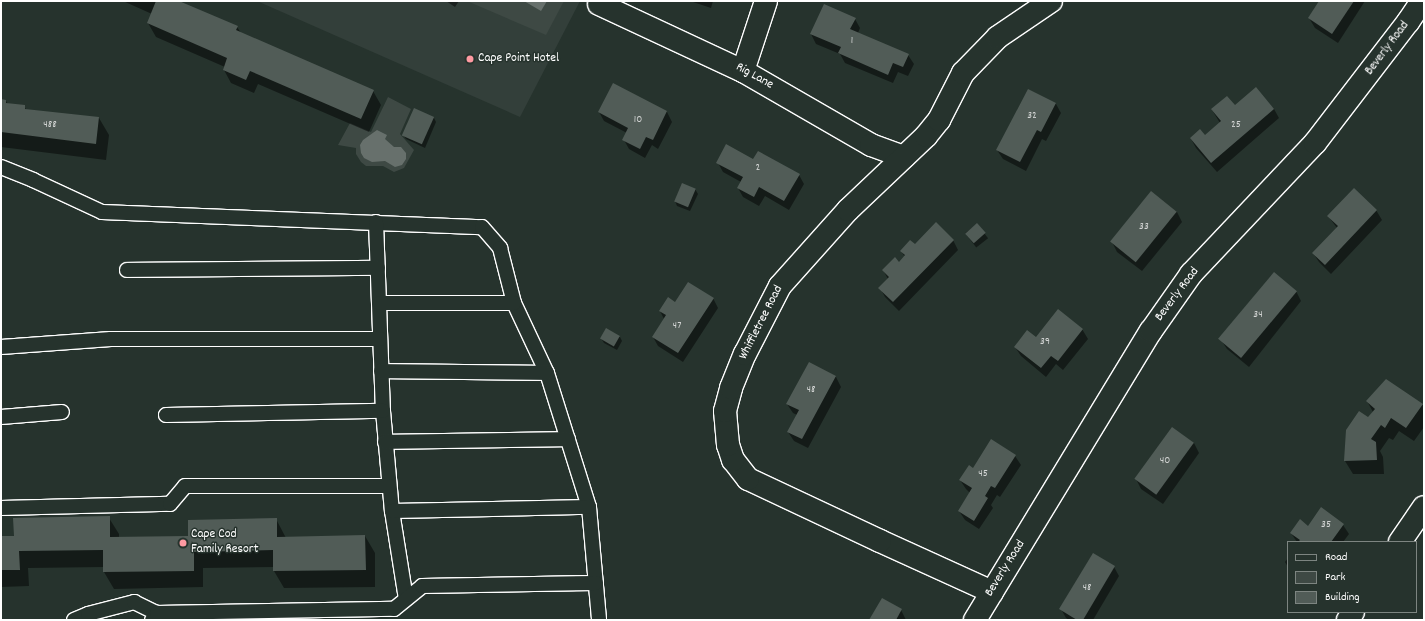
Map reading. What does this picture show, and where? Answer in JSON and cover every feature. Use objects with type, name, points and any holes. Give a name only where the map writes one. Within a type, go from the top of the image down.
[{"type":"street","points":[[743,70],[766,1]]},
{"type":"street","name":"Whiffletree Road","points":[[992,592],[748,479],[733,460],[728,445],[725,411],[731,388],[755,332],[780,286],[848,210],[926,136],[939,120],[963,73],[998,37],[1051,1]]},
{"type":"street","name":"Beverly Road","points":[[975,620],[1064,477],[1151,331],[1191,274],[1315,143],[1408,22],[1422,1]]},
{"type":"street","name":"Rig Lane","points":[[599,4],[743,70],[871,145],[904,157]]},
{"type":"street","points":[[1401,541],[1424,507]]},
{"type":"lane","points":[[1,167],[102,212],[482,227],[500,248],[514,303],[547,373],[589,507],[599,620]]},
{"type":"lane","points":[[376,222],[385,442],[392,511],[406,599]]},
{"type":"lane","points":[[127,270],[378,268]]},
{"type":"lane","points":[[380,303],[514,303]]},
{"type":"lane","points":[[1,347],[111,339],[380,340]]},
{"type":"lane","points":[[381,371],[547,373]]},
{"type":"lane","points":[[166,415],[383,411]]},
{"type":"lane","points":[[1,417],[62,412]]},
{"type":"lane","points":[[385,442],[568,439]]},
{"type":"lane","points":[[1,508],[170,504],[186,486],[389,486]]},
{"type":"lane","points":[[392,511],[589,507]]},
{"type":"lane","points":[[74,620],[88,614],[134,602],[155,617],[394,609],[422,586],[596,583]]},
{"type":"shaded area","name":"Cape Point Hotel","points":[[257,1],[580,1],[520,117]]},
{"type":"shaded area","points":[[524,1],[547,1],[541,11]]},
{"type":"shaded area","points":[[377,130],[387,135],[385,139],[394,147],[401,147],[406,153],[406,159],[402,165],[395,167],[385,161],[372,162],[364,158],[361,153],[360,145],[363,140]]},
{"type":"green space","points":[[467,1],[564,1],[546,35]]},
{"type":"green space","points":[[388,97],[411,109],[400,134],[414,150],[404,168],[394,172],[383,166],[366,166],[361,162],[356,154],[356,148],[338,145],[350,123],[371,132]]},
{"type":"building","points":[[156,1],[179,1],[238,26],[236,30],[374,90],[361,119],[250,71],[246,80],[223,70],[227,58],[147,23]]},
{"type":"building","points":[[1319,1],[1354,1],[1332,34],[1308,18]]},
{"type":"building","points":[[824,4],[856,18],[850,29],[909,54],[903,67],[893,63],[888,75],[838,53],[841,47],[810,34]]},
{"type":"building","points":[[613,83],[667,111],[653,140],[646,137],[640,149],[622,140],[628,128],[598,112]]},
{"type":"building","points":[[1256,87],[1274,109],[1211,163],[1190,138],[1200,129],[1205,135],[1221,121],[1211,109],[1227,96],[1235,105]]},
{"type":"building","points":[[1028,89],[1056,103],[1041,132],[1037,130],[1020,162],[996,150]]},
{"type":"building","points":[[1,99],[6,100],[6,103],[25,105],[25,109],[99,117],[96,144],[1,132]]},
{"type":"building","points":[[414,108],[434,117],[422,144],[402,135]]},
{"type":"building","points":[[726,144],[753,159],[758,151],[800,174],[784,201],[759,187],[754,197],[737,188],[743,177],[716,163]]},
{"type":"building","points":[[682,183],[696,189],[688,207],[674,201]]},
{"type":"building","points":[[1354,188],[1377,210],[1325,265],[1312,253],[1338,226],[1327,216]]},
{"type":"building","points":[[1151,191],[1177,212],[1136,262],[1110,242]]},
{"type":"building","points":[[936,222],[954,240],[893,302],[878,288],[889,277],[882,270],[895,257],[899,262],[905,255],[900,251],[910,240],[915,244]]},
{"type":"building","points":[[977,223],[986,233],[974,243],[965,234]]},
{"type":"building","points":[[1274,272],[1297,291],[1241,358],[1218,339]]},
{"type":"building","points":[[688,282],[714,298],[678,353],[652,337],[666,315],[659,311],[668,297],[675,302]]},
{"type":"building","points":[[1058,309],[1083,329],[1058,361],[1051,356],[1041,368],[1014,347],[1027,330],[1036,337]]},
{"type":"building","points":[[606,328],[620,336],[614,346],[600,338]]},
{"type":"building","points":[[809,362],[836,376],[802,439],[787,432],[799,410],[786,404]]},
{"type":"building","points":[[1386,379],[1423,404],[1406,428],[1391,418],[1385,428],[1381,425],[1371,439],[1376,442],[1377,460],[1344,461],[1346,430],[1359,411],[1368,417],[1375,409],[1366,401]]},
{"type":"building","points":[[1172,427],[1194,443],[1156,495],[1134,479]]},
{"type":"building","points":[[991,439],[1016,455],[995,488],[991,486],[985,496],[988,498],[974,521],[958,511],[972,488],[959,480],[969,465],[973,468]]},
{"type":"building","points":[[1321,507],[1344,524],[1332,541],[1299,541],[1300,540],[1290,533],[1300,519],[1308,526]]},
{"type":"building","name":"Cape Cod Family Resort","points":[[110,516],[110,537],[188,536],[188,520],[277,518],[277,537],[365,535],[366,570],[273,571],[273,550],[194,552],[194,571],[103,572],[103,550],[19,551],[20,570],[1,570],[1,536],[14,536],[13,518]]},
{"type":"building","points":[[1093,553],[1115,566],[1083,620],[1077,620],[1059,609]]},
{"type":"building","points":[[882,598],[902,609],[896,620],[869,620]]},
{"type":"place","name":"Cape Point Hotel","points":[[470,59]]},
{"type":"place","name":"Cape Cod Family Resort","points":[[183,543]]}]
